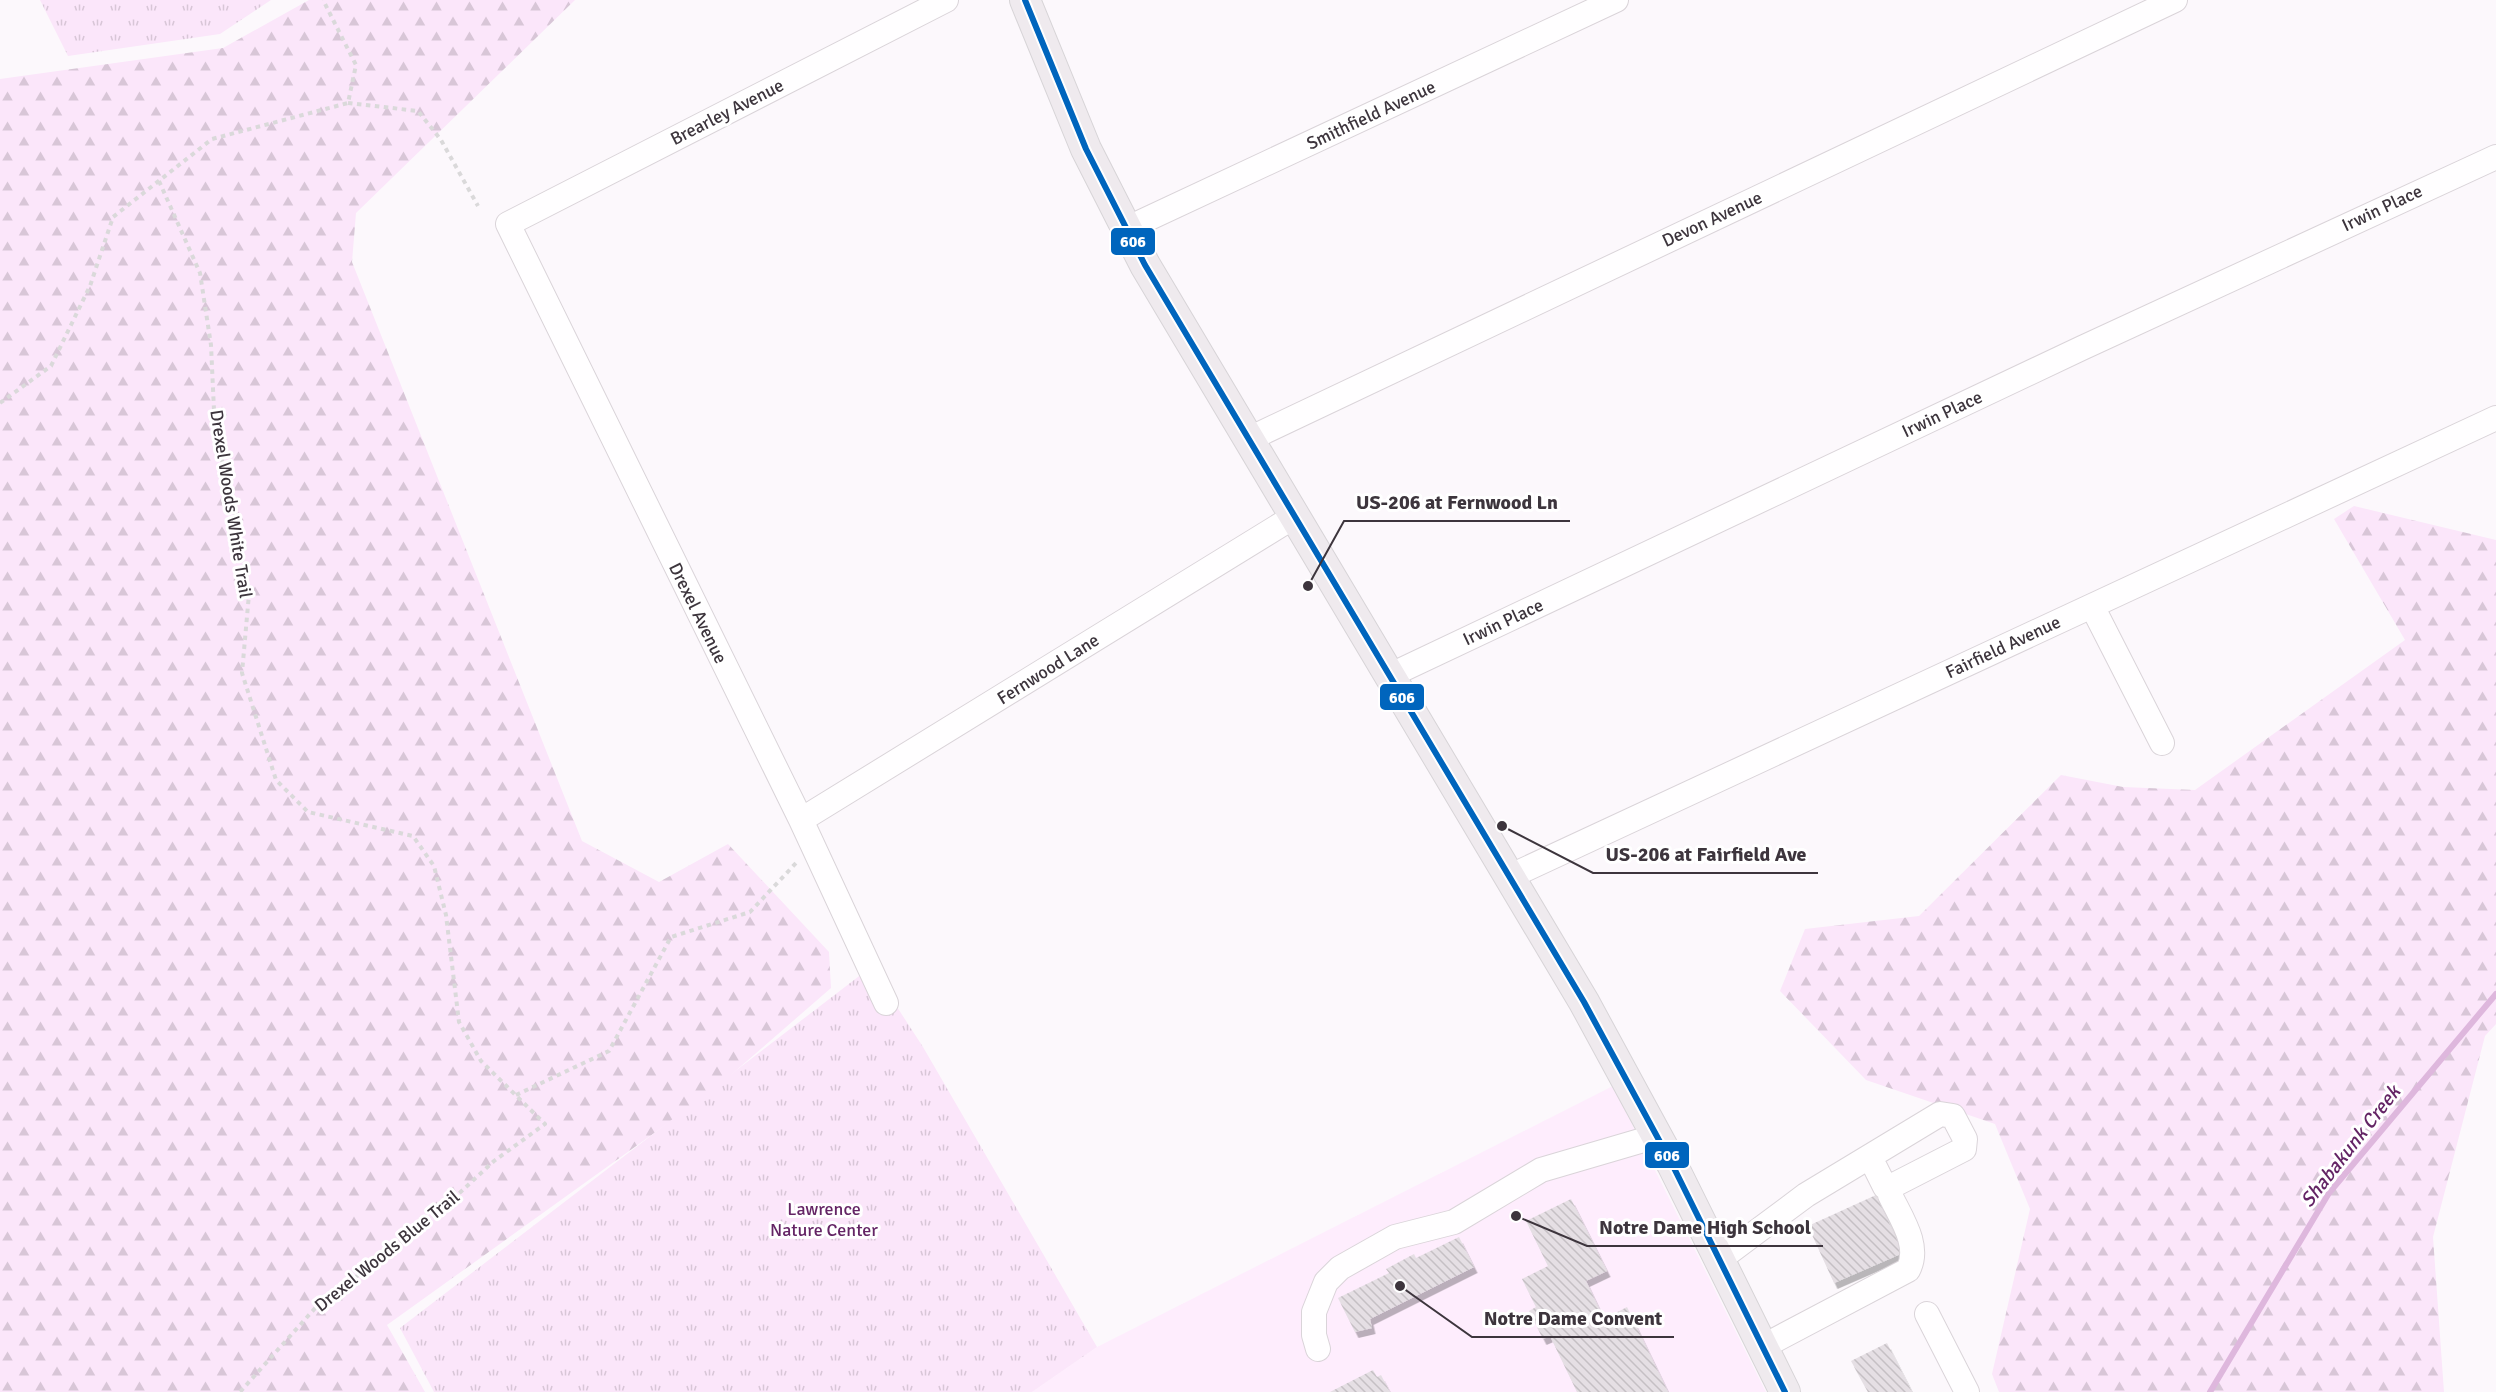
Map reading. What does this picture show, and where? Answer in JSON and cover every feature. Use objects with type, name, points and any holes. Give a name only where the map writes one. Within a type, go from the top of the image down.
[{"type":"main road","points":[[1025,0],[1086,149],[1126,230],[1584,1002],[1657,1136],[1785,1392]]},
{"type":"street","name":"Brearley Avenue","points":[[508,224],[946,0]]},
{"type":"street","name":"Smithfield Avenue","points":[[1126,230],[1616,0]]},
{"type":"street","name":"Devon Avenue","points":[[1249,439],[2175,0]]},
{"type":"street","name":"Irwin Place","points":[[1391,675],[2103,338],[2496,157]]},
{"type":"street","name":"Drexel Avenue","points":[[508,224],[801,820],[886,1003]]},
{"type":"street","name":"Fairfield Avenue","points":[[1511,876],[2496,418]]},
{"type":"street","name":"Fernwood Lane","points":[[801,820],[1295,516]]},
{"type":"street","points":[[2092,606],[2162,743]]},
{"type":"street","points":[[1720,1259],[1806,1195],[1940,1114],[1953,1116],[1965,1138],[1964,1149],[1890,1187],[1885,1187],[1870,1157]]},
{"type":"street","points":[[1318,1349],[1314,1335],[1314,1312],[1326,1282],[1340,1268],[1395,1236],[1454,1222],[1541,1170],[1657,1136]]},
{"type":"street","points":[[1762,1347],[1908,1270],[1914,1260],[1912,1244],[1890,1195],[1890,1187]]},
{"type":"street","points":[[1927,1314],[1967,1392]]},
{"type":"path","points":[[323,0],[356,65],[348,103]]},
{"type":"path","points":[[0,403],[51,366],[90,286],[113,218],[212,139],[348,103],[418,111],[441,140],[478,206]]},
{"type":"path","name":"Drexel Woods White Trail","points":[[159,181],[200,273],[211,345],[215,432],[235,514],[249,594],[242,673],[276,780],[308,812],[413,836],[434,866],[446,915],[459,1022],[481,1061],[545,1124]]},
{"type":"path","points":[[516,1095],[609,1051],[671,938],[750,912],[812,847]]},
{"type":"path","name":"Drexel Woods Blue Trail","points":[[240,1392],[317,1306],[424,1226],[494,1161],[545,1124]]},
{"type":"shaded area","points":[[1613,1086],[1766,1392],[1032,1392],[1097,1347]]},
{"type":"green space","points":[[40,0],[271,0],[220,34],[68,56]]},
{"type":"green space","points":[[309,0],[575,0],[356,213],[352,262],[582,841],[659,882],[728,844],[829,952],[831,988],[710,1093],[387,1325],[425,1392],[0,1392],[0,79],[223,48]]},
{"type":"green space","points":[[2354,506],[2496,540],[2496,1024],[2485,1036],[2433,1237],[2444,1392],[1999,1392],[1992,1374],[2030,1209],[1995,1124],[1866,1080],[1780,991],[1805,929],[1919,916],[2061,775],[2123,787],[2195,790],[2405,640],[2334,519]]},
{"type":"green space","name":"Lawrence Nature Center","points":[[871,967],[923,1047],[1097,1347],[1032,1392],[434,1392],[400,1328]]},
{"type":"building","points":[[1876,1195],[1903,1253],[1834,1283],[1808,1226]]},
{"type":"building","points":[[1571,1199],[1607,1271],[1586,1281],[1604,1319],[1627,1307],[1668,1392],[1577,1392],[1550,1336],[1543,1339],[1529,1311],[1536,1307],[1522,1279],[1548,1266],[1526,1221]]},
{"type":"building","points":[[1459,1237],[1474,1267],[1370,1319],[1372,1328],[1355,1332],[1338,1298],[1389,1273],[1386,1269],[1414,1254],[1416,1258]]},
{"type":"building","points":[[1887,1343],[1912,1392],[1868,1392],[1851,1361]]},
{"type":"building","points":[[1373,1370],[1377,1377],[1381,1375],[1390,1392],[1330,1392]]},
{"type":"waterway","name":"Shabakunk Creek","points":[[2210,1392],[2329,1193],[2496,994]]},
{"type":"transit line","name":"606","points":[[1025,0],[1086,149],[1145,265],[1584,1002],[1672,1164],[1785,1392]]},
{"type":"place","name":"US-206 at Fernwood Ln","points":[[1308,586]]},
{"type":"place","name":"US-206 at Fairfield Ave","points":[[1502,826]]},
{"type":"place","name":"Notre Dame High School","points":[[1516,1216]]},
{"type":"place","name":"Notre Dame Convent","points":[[1400,1286]]}]
